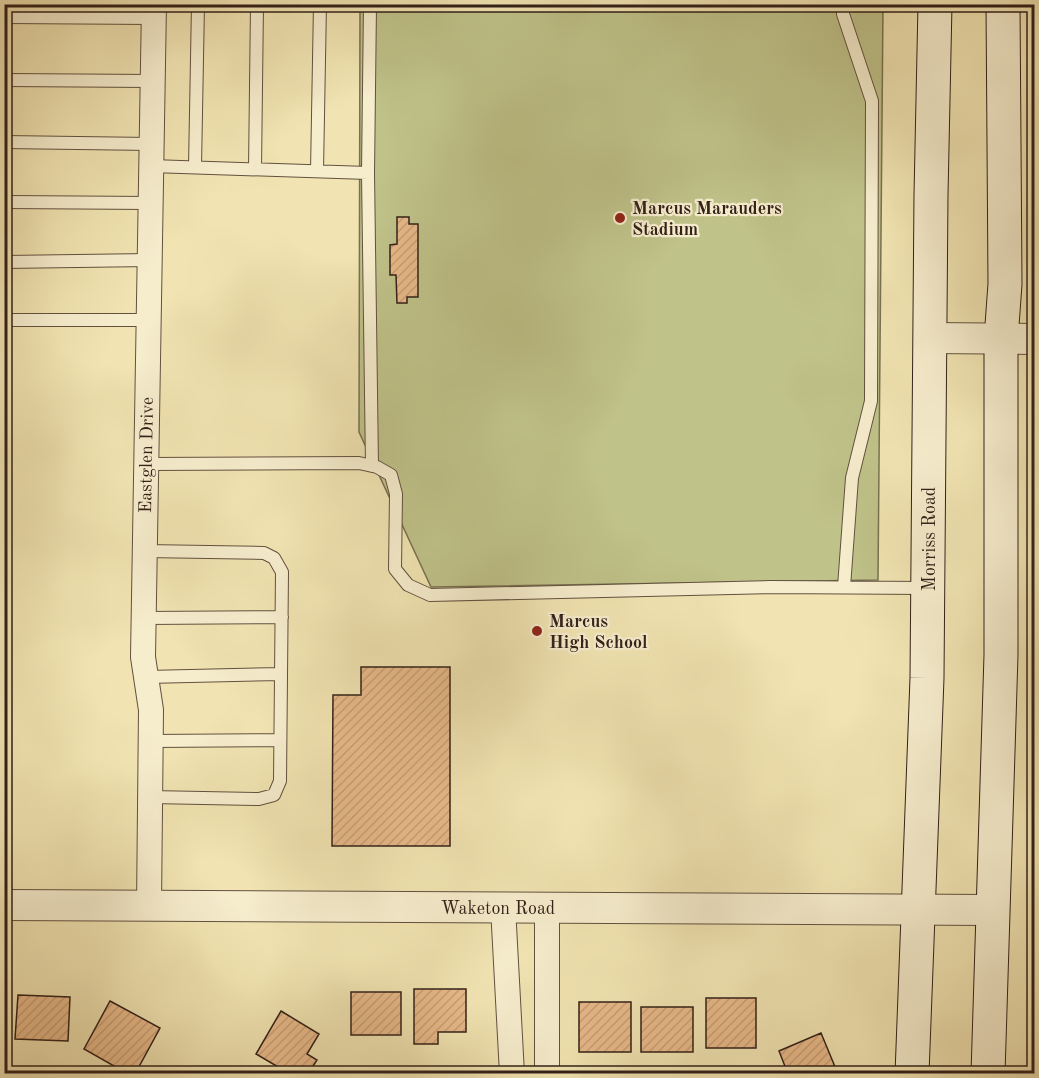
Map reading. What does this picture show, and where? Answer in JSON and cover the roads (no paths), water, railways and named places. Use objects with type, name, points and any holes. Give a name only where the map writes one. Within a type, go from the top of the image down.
[{"type":"main road","name":"Morriss Road","points":[[912,1074],[929,588],[935,4]]},
{"type":"main road","points":[[988,1074],[991,910],[1001,655],[1001,339],[1005,284],[1004,4]]},
{"type":"street","name":"Eastglen Drive","points":[[149,906],[151,710],[146,677],[144,618],[154,11]]},
{"type":"street","points":[[930,338],[1035,339]]},
{"type":"street","name":"Waketon Road","points":[[4,905],[991,910]]},
{"type":"street","points":[[503,908],[512,1074]]},
{"type":"street","points":[[547,908],[547,1074]]},
{"type":"lane","points":[[195,167],[198,4]]},
{"type":"lane","points":[[255,169],[257,4]]},
{"type":"lane","points":[[317,171],[320,4]]},
{"type":"lane","points":[[370,4],[368,172],[372,466]]},
{"type":"lane","points":[[843,4],[843,14],[872,101],[871,401],[852,478],[844,588]]},
{"type":"lane","points":[[4,17],[154,11]]},
{"type":"lane","points":[[4,80],[152,81]]},
{"type":"lane","points":[[4,142],[151,155],[195,167],[368,172]]},
{"type":"lane","points":[[4,202],[150,203]]},
{"type":"lane","points":[[4,262],[150,260]]},
{"type":"lane","points":[[4,320],[149,320]]},
{"type":"lane","points":[[146,464],[359,463],[372,466],[391,475],[396,494],[395,569],[408,585],[430,596],[771,587],[929,588]]},
{"type":"lane","points":[[145,551],[264,553],[274,558],[282,572],[280,782],[274,795],[259,799],[150,797]]},
{"type":"lane","points":[[144,618],[282,617]]},
{"type":"lane","points":[[146,677],[281,674]]},
{"type":"lane","points":[[150,741],[280,740]]},
{"type":"place","name":"Marcus Marauders Stadium","points":[[620,218]]},
{"type":"place","name":"Marcus High School","points":[[537,631]]}]
